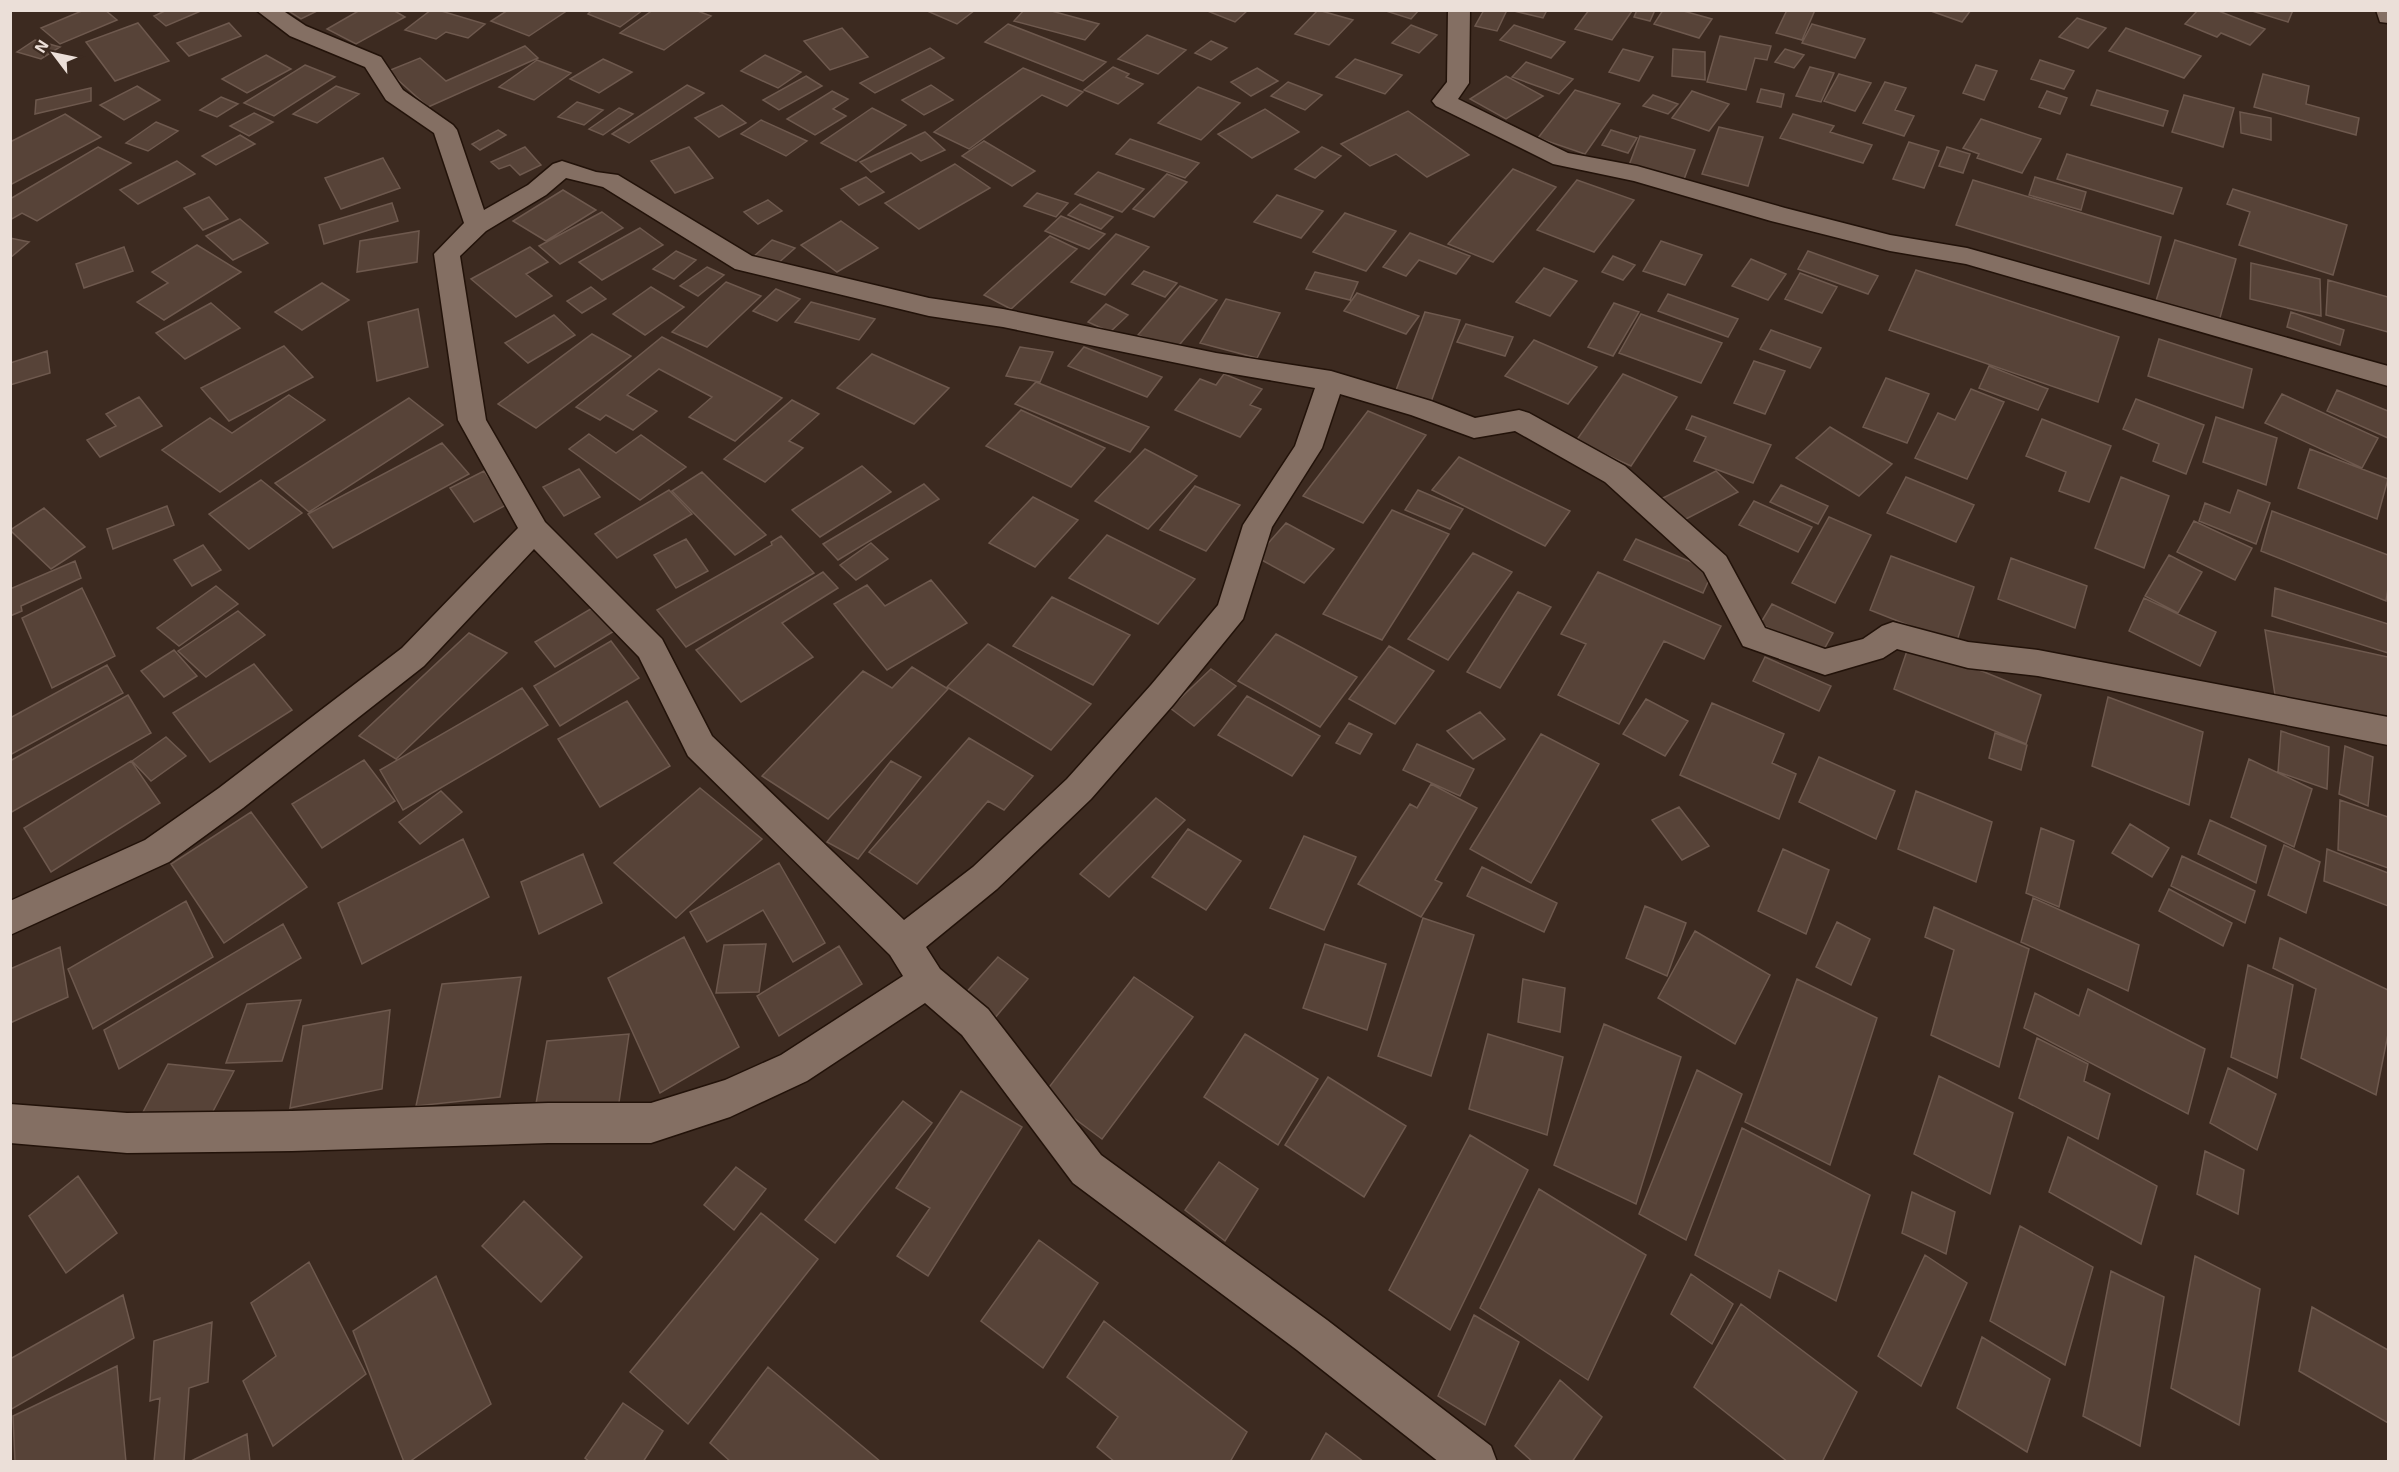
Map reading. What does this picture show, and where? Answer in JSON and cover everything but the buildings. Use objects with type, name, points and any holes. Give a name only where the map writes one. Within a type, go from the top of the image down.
[{"type":"street","points":[[267,10],[298,31],[373,62],[394,95],[445,130],[477,225]]},
{"type":"street","points":[[1459,10],[1458,83],[1444,101],[1561,159],[1637,174],[1890,243],[1967,256],[2388,376]]},
{"type":"street","points":[[2387,10],[2388,17]]},
{"type":"street","points":[[1475,1461],[1312,1335],[1087,1169],[975,1022],[927,981],[903,943],[783,830],[700,746],[651,648],[534,530],[472,420],[447,254],[477,225],[537,190],[562,169],[594,179],[609,180],[744,263],[929,307],[1003,318],[1216,362],[1331,381],[1421,408],[1474,428],[1519,420],[1616,474],[1715,564],[1754,637],[1825,662],[1872,649],[1893,635],[1968,655],[2038,663],[2388,732]]},
{"type":"street","points":[[903,943],[985,878],[1079,789],[1162,695],[1232,610],[1258,525],[1308,448],[1331,381]]},
{"type":"street","points":[[10,919],[157,851],[231,798],[413,657],[534,530]]},
{"type":"street","points":[[10,1123],[127,1133],[292,1131],[548,1123],[651,1124],[730,1098],[794,1068],[927,981]]}]
